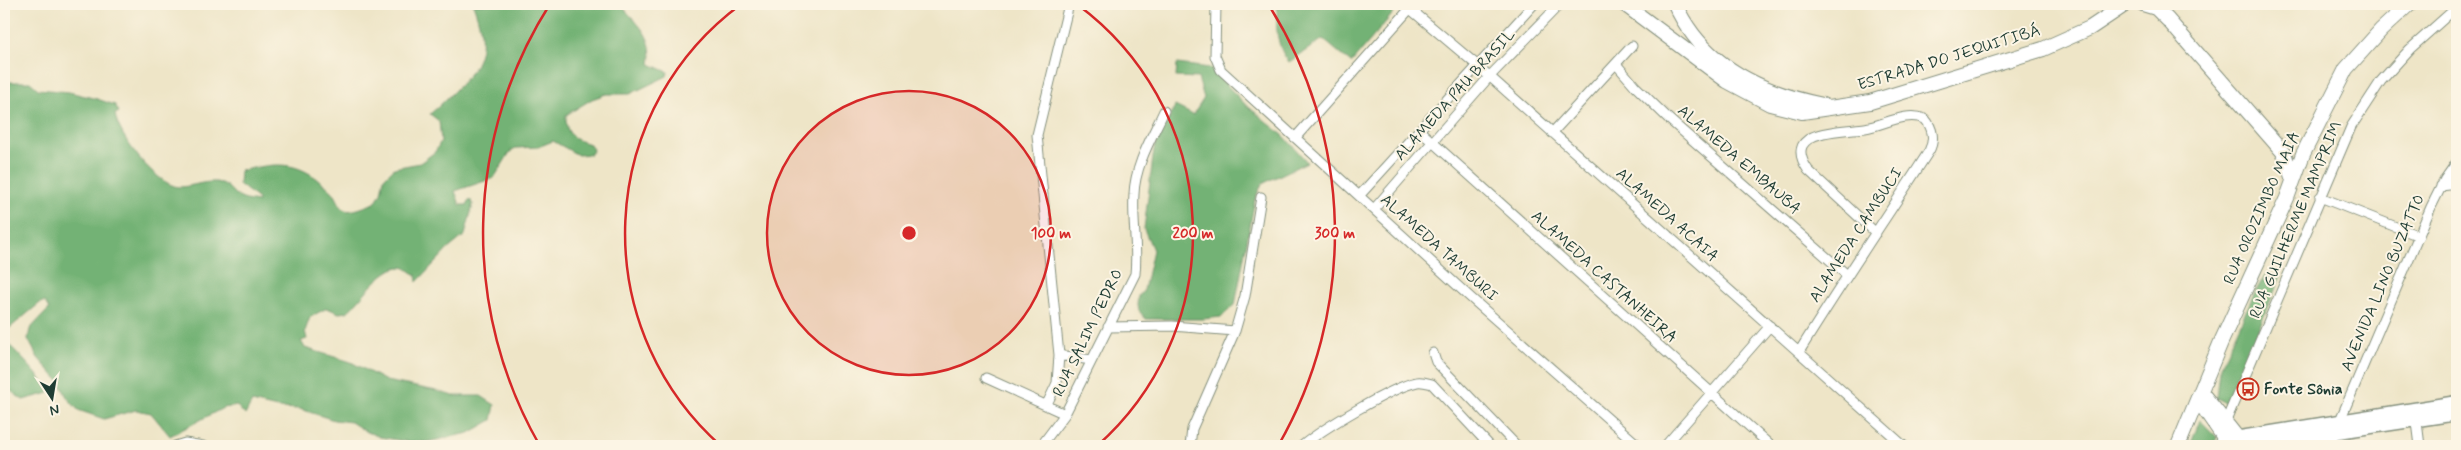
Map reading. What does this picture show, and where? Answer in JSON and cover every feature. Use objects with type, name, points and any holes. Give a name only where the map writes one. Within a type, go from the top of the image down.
[{"type":"main road","name":"ESTRADA DO JEQUITIBÁ","points":[[1624,4],[1727,81],[1770,104],[1802,112],[1870,102],[2043,49],[2090,28],[2125,4]]},
{"type":"main road","name":"ESTRADA DO JEQUITIBÁ","points":[[1675,4],[1682,20],[1699,43],[1745,80],[1779,95],[1831,107]]},
{"type":"main road","points":[[2125,4],[2142,4],[2156,8],[2168,20],[2284,154],[2293,180]]},
{"type":"main road","points":[[2162,4],[2168,20]]},
{"type":"main road","name":"RUA OROZIMBO MAIA","points":[[2178,446],[2310,141],[2346,69],[2380,30],[2409,4]]},
{"type":"main road","points":[[2284,154],[2298,150],[2310,141]]},
{"type":"main road","points":[[2199,396],[2226,421],[2232,443]]},
{"type":"main road","points":[[2199,396],[2232,443]]},
{"type":"main road","points":[[2232,443],[2335,432],[2416,415],[2457,402]]},
{"type":"main road","points":[[2232,443],[2341,420],[2457,414]]},
{"type":"street","points":[[1047,404],[1057,383],[1059,356],[1037,135],[1069,4]]},
{"type":"street","name":"ALAMEDA TAMBURI","points":[[1216,4],[1215,56],[1221,70],[1294,138],[1639,446]]},
{"type":"street","name":"ALAMEDA PAU BRASIL","points":[[1359,196],[1534,4]]},
{"type":"street","name":"ALAMEDA PAU BRASIL","points":[[1374,209],[1488,77],[1555,5]]},
{"type":"street","points":[[1294,138],[1412,6]]},
{"type":"street","name":"ALAMEDA ACAIA","points":[[1412,6],[1488,77],[1904,446]]},
{"type":"street","name":"RUA GUILHERME MAMPRIM","points":[[2226,421],[2351,127],[2381,81],[2410,49],[2457,6]]},
{"type":"street","points":[[1552,133],[1632,46]]},
{"type":"street","name":"ALAMEDA EMBAUBA","points":[[1616,64],[1636,87],[1671,121],[1847,275]]},
{"type":"street","name":"RUA SALIM PEDRO","points":[[1041,446],[1065,414],[1135,274],[1137,258],[1134,193],[1138,168],[1164,111]]},
{"type":"street","name":"ALAMEDA CAMBUCI","points":[[1799,352],[1847,275],[1876,233],[1932,146],[1932,133],[1925,119],[1908,116],[1867,128],[1817,133],[1805,142],[1802,150],[1802,159],[1808,170],[1876,233]]},
{"type":"street","name":"ALAMEDA CASTANHEIRA","points":[[1419,130],[1771,446]]},
{"type":"street","name":"AVENIDA LINO BUZATTO","points":[[2329,446],[2419,236],[2442,186],[2457,162]]},
{"type":"street","points":[[2442,186],[2457,184]]},
{"type":"street","points":[[1190,446],[1192,429],[1235,331],[1245,296],[1261,197]]},
{"type":"street","points":[[2320,197],[2419,236]]},
{"type":"street","points":[[1108,327],[1172,326],[1235,331]]},
{"type":"street","points":[[1665,446],[1770,326]]},
{"type":"street","points":[[1433,353],[1436,362],[1517,446]]},
{"type":"street","points":[[1059,356],[1092,360]]},
{"type":"street","points":[[986,378],[1047,404],[1065,414]]},
{"type":"street","points":[[1302,446],[1317,433],[1403,386],[1420,381],[1432,384],[1488,445]]},
{"type":"street","points":[[2416,415],[2420,446]]},
{"type":"street","points":[[175,446],[185,443],[203,446]]},
{"type":"green space","points":[[473,4],[620,4],[638,24],[647,38],[651,54],[650,64],[668,72],[667,76],[630,94],[606,94],[592,99],[566,115],[569,132],[579,141],[590,144],[593,150],[591,154],[578,155],[553,141],[538,147],[516,148],[510,152],[494,178],[455,191],[460,205],[467,205],[470,199],[473,204],[465,235],[448,249],[417,282],[416,275],[406,268],[398,267],[390,270],[374,283],[347,312],[339,313],[327,308],[310,317],[305,331],[307,339],[301,341],[305,348],[351,362],[386,381],[453,396],[481,396],[495,405],[492,420],[469,433],[427,442],[410,442],[380,437],[365,431],[351,422],[334,420],[300,409],[277,408],[252,402],[245,415],[237,406],[223,408],[170,436],[151,413],[136,410],[104,419],[78,410],[67,397],[59,381],[38,358],[28,339],[30,329],[49,309],[45,302],[40,303],[5,332],[5,341],[37,375],[49,393],[23,400],[4,386],[4,82],[30,82],[38,89],[69,92],[115,105],[119,112],[115,114],[118,123],[131,146],[149,169],[170,184],[184,187],[211,182],[221,183],[241,198],[258,202],[258,199],[239,184],[240,171],[267,166],[289,166],[300,169],[321,181],[334,193],[343,209],[348,211],[375,203],[381,193],[384,178],[394,168],[420,163],[435,152],[441,141],[439,121],[430,114],[466,79],[478,60],[481,50],[480,29]]},
{"type":"green space","points":[[1278,4],[1401,4],[1351,63],[1323,39],[1289,62],[1281,49],[1277,35]]},
{"type":"green space","points":[[1177,64],[1210,68],[1245,104],[1284,136],[1307,162],[1262,184],[1255,199],[1235,305],[1221,317],[1203,319],[1146,319],[1139,311],[1138,305],[1139,296],[1144,290],[1153,250],[1144,229],[1154,149],[1175,106],[1193,115],[1204,98],[1198,78],[1176,77]]},
{"type":"green space","points":[[2265,275],[2281,276],[2227,403],[2216,398],[2219,370],[2251,300]]},
{"type":"green space","points":[[2200,420],[2217,437],[2213,446],[2190,446]]},
{"type":"place","name":"Fonte Sônia","points":[[2248,389]]}]
